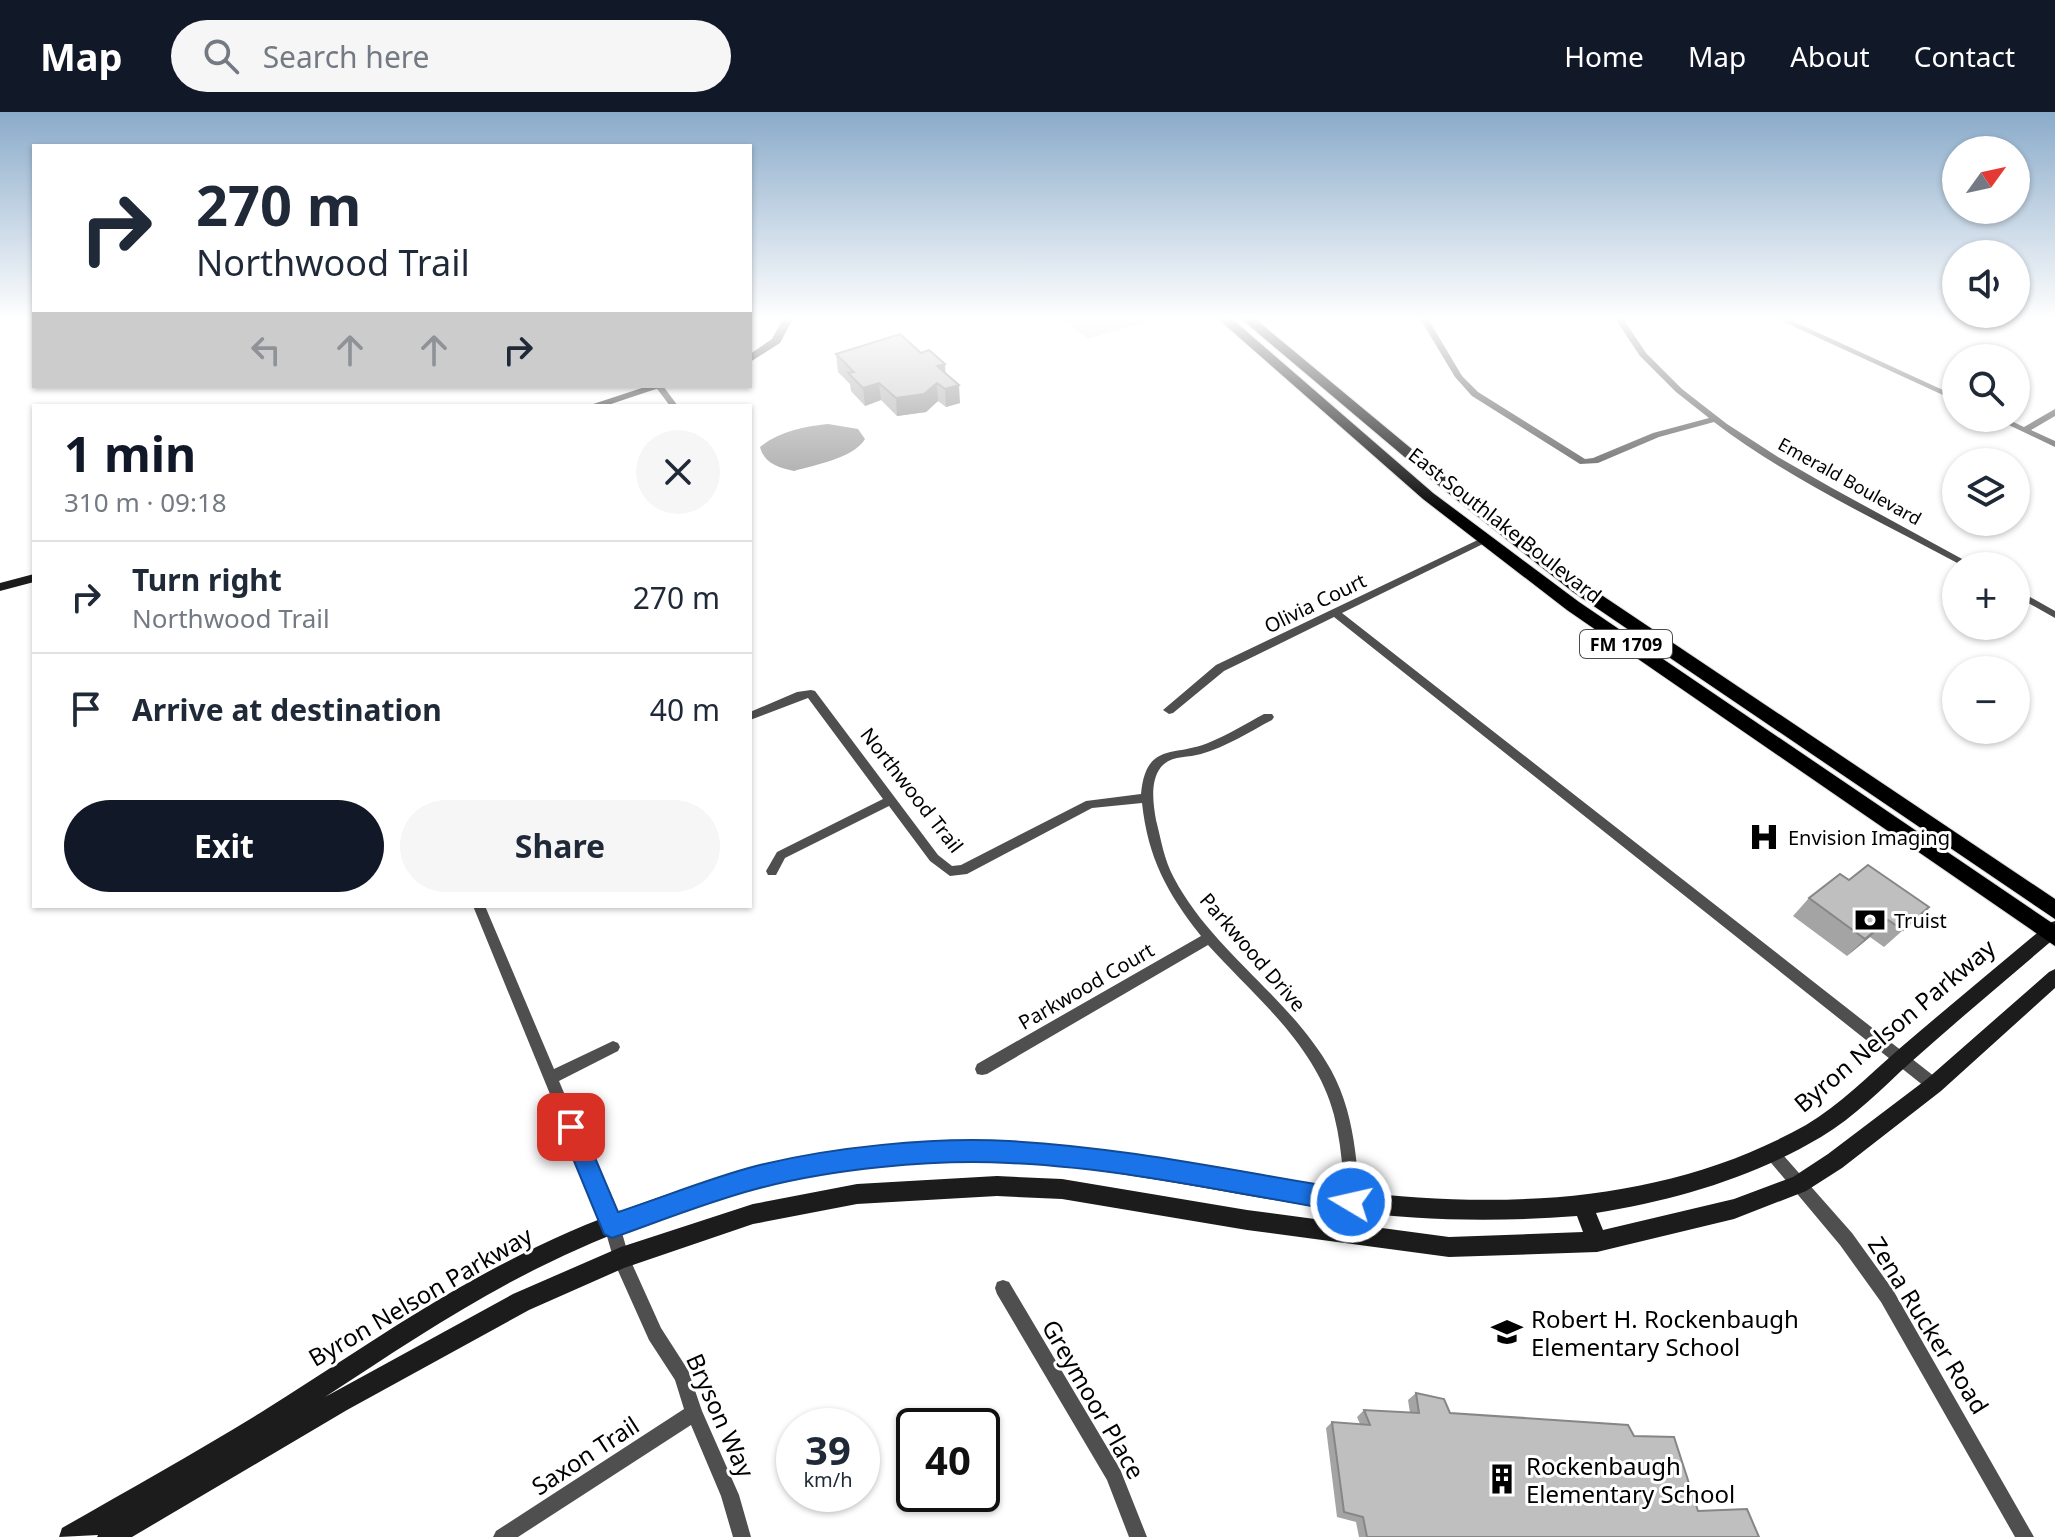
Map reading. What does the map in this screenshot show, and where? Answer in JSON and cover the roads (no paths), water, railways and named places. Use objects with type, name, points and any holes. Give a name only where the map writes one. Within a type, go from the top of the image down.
[{"type":"main road","name":"East Southlake Boulevard","points":[[1298,384],[1484,540],[1669,675],[2053,932]]},
{"type":"main road","name":"East Southlake Boulevard","points":[[1324,384],[1438,478],[1579,588],[2055,910]]},
{"type":"main road","points":[[1484,540],[1514,547],[1579,588]]},
{"type":"street","points":[[1465,384],[1492,405],[1583,462],[1595,461],[1656,435],[1715,419]]},
{"type":"street","name":"Emerald Boulevard","points":[[1674,384],[1715,419],[1813,479],[1945,552]]},
{"type":"street","points":[[1922,384],[1942,393]]},
{"type":"street","points":[[600,404],[653,388]]},
{"type":"street","points":[[2030,427],[2055,412]]},
{"type":"street","points":[[2028,432],[2055,444]]},
{"type":"street","name":"Olivia Court","points":[[1169,710],[1220,668],[1484,540]]},
{"type":"street","points":[[0,587],[32,579]]},
{"type":"street","points":[[2030,600],[2055,615]]},
{"type":"street","points":[[1335,613],[1934,1085]]},
{"type":"street","name":"Northwood Trail","points":[[752,715],[801,695],[811,694],[934,858],[950,871],[963,870],[1090,804],[1145,798]]},
{"type":"street","points":[[1145,798],[1156,765],[1163,759],[1199,750],[1268,717]]},
{"type":"street","name":"Parkwood Drive","points":[[1145,798],[1168,878],[1210,937],[1308,1045],[1327,1077],[1348,1143],[1355,1236]]},
{"type":"street","points":[[772,871],[781,855],[891,800]]},
{"type":"street","points":[[480,908],[612,1226]]},
{"type":"street","name":"Byron Nelson Parkway","points":[[109,1537],[492,1281],[557,1248],[612,1226],[756,1178],[842,1162],[946,1152],[1008,1152],[1106,1161],[1351,1202],[1444,1209],[1531,1210],[1638,1197],[1690,1183],[1772,1153],[1817,1129],[2053,932]]},
{"type":"street","name":"Parkwood Court","points":[[982,1069],[1210,937]]},
{"type":"street","name":"Byron Nelson Parkway","points":[[71,1537],[508,1309],[621,1258],[753,1214],[843,1197],[997,1186],[1062,1189],[1355,1236],[1449,1247],[1597,1242],[1734,1209],[1799,1184],[1846,1154],[1934,1085],[2055,977]]},
{"type":"street","points":[[550,1078],[613,1047]]},
{"type":"street","name":"Zena Rucker Road","points":[[1772,1153],[1846,1239],[1887,1296],[2025,1537]]},
{"type":"street","points":[[1583,1205],[1597,1242]]},
{"type":"street","name":"Bryson Way","points":[[612,1226],[621,1258],[655,1334],[682,1376],[694,1413],[730,1495],[742,1537]]},
{"type":"street","name":"Greymoor Place","points":[[1003,1288],[1100,1449],[1114,1475],[1138,1537]]},
{"type":"street","name":"Saxon Trail","points":[[502,1537],[694,1413]]},
{"type":"place","name":"Envision Imaging","points":[[1764,837]]},
{"type":"place","name":"Truist","points":[[1870,920]]},
{"type":"place","name":"Robert H. Rockenbaugh Elementary School","points":[[1507,1332]]},
{"type":"place","name":"Rockenbaugh Elementary School","points":[[1502,1479]]}]
